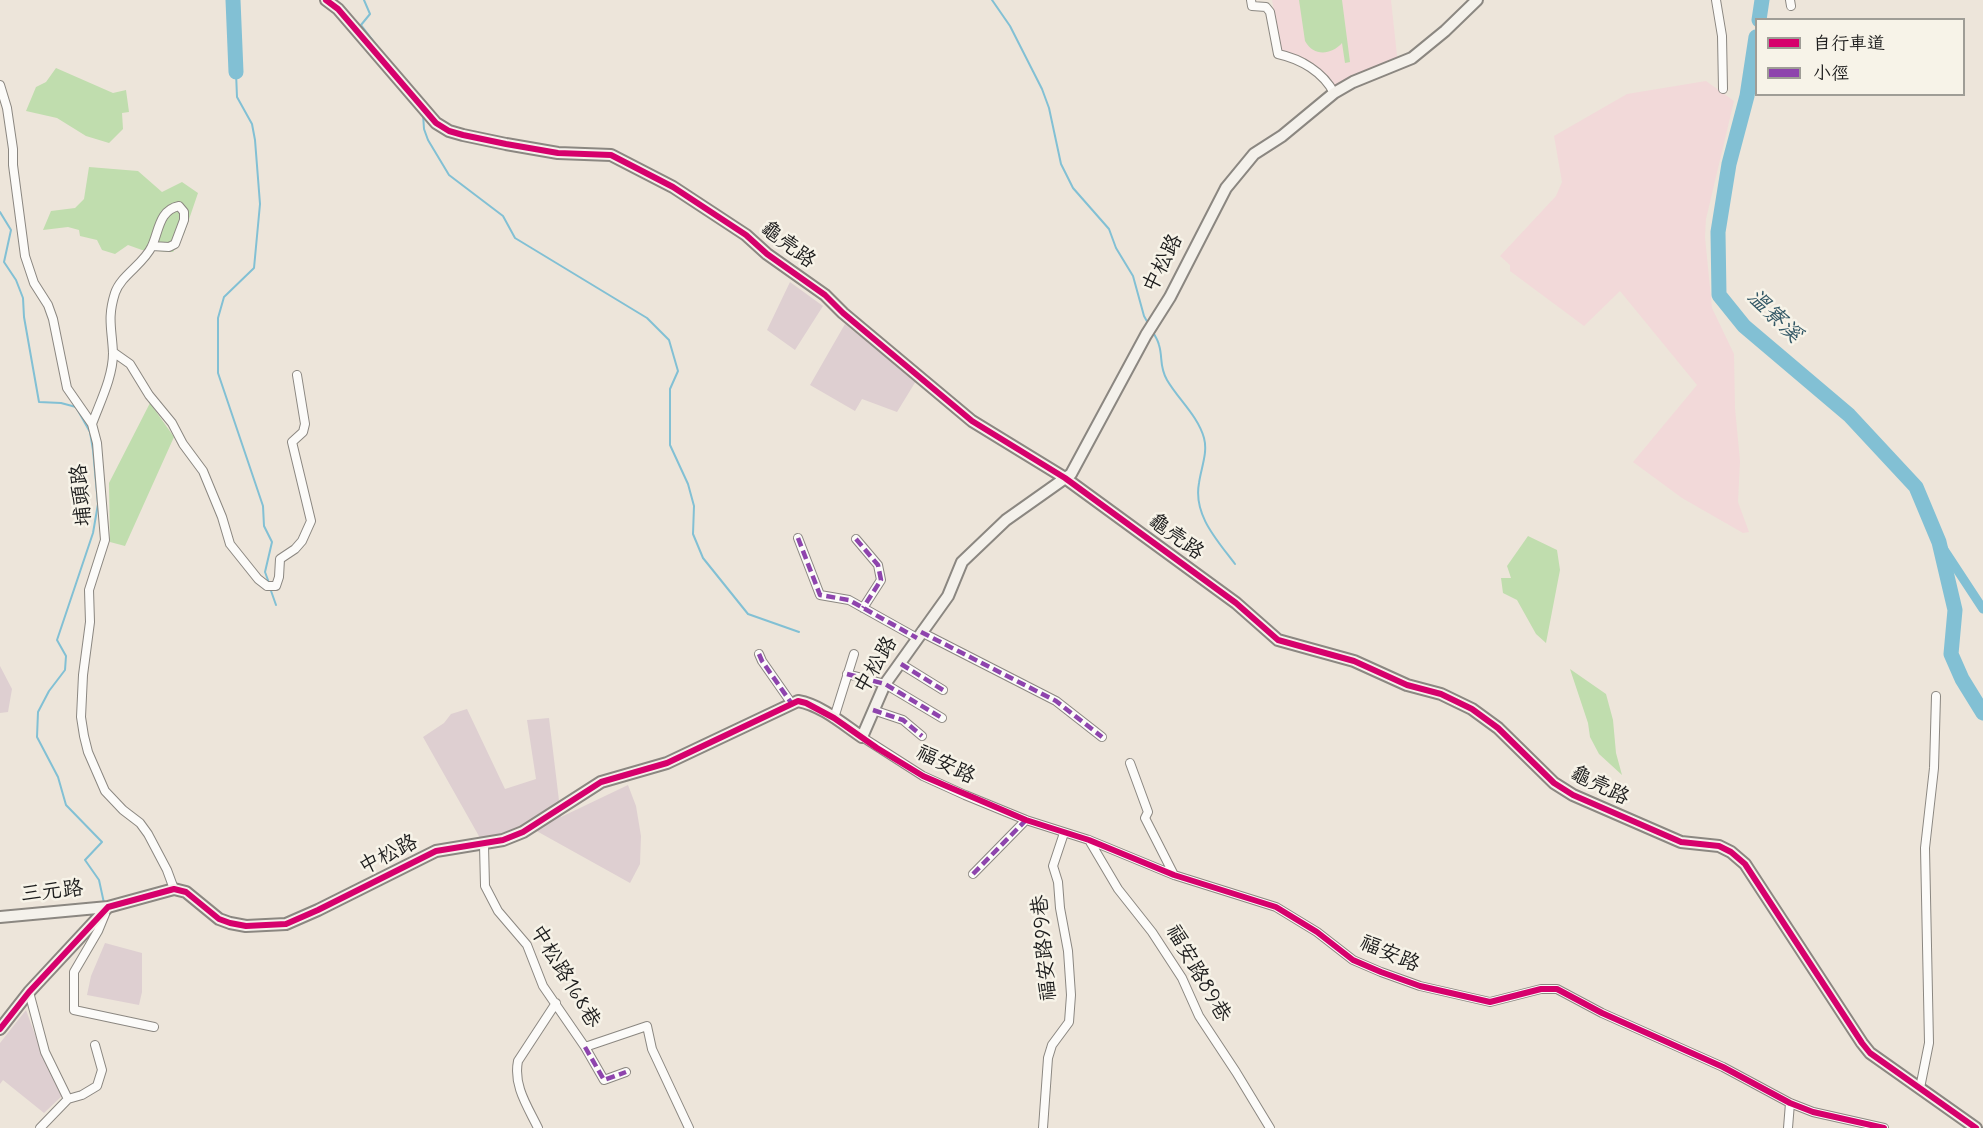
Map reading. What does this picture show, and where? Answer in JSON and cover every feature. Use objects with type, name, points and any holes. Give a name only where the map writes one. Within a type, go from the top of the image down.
[{"type":"street","name":"龜壳路","points":[[326,0],[338,9],[436,123],[463,135],[517,146],[558,153],[611,155],[673,187],[746,235],[767,254],[825,295],[843,313],[972,421],[1065,478],[1229,597],[1278,640],[1354,661],[1407,685],[1441,694],[1472,709],[1498,728],[1554,783],[1573,795],[1681,842],[1719,846],[1731,852],[1745,864],[1870,1053],[1976,1128]]},
{"type":"street","points":[[1251,0],[1252,6],[1266,7],[1270,12],[1278,54],[1308,66],[1330,85],[1334,93]]},
{"type":"street","name":"中松路","points":[[862,737],[885,684],[948,596],[962,562],[1006,520],[1071,474],[1146,335],[1170,297],[1226,188],[1254,154],[1281,136],[1334,93],[1353,82],[1412,58],[1445,31],[1477,0]]},
{"type":"street","points":[[1716,0],[1722,36],[1723,89]]},
{"type":"street","name":"埔頭路","points":[[0,85],[7,108],[13,149],[25,256],[34,283],[48,305],[53,319],[68,388],[92,424],[97,443],[105,540],[89,590],[90,622],[83,675],[81,717],[84,736],[88,752],[105,791],[123,810],[140,823],[168,870],[174,889]]},
{"type":"street","points":[[92,424],[105,388],[113,352],[109,318],[117,289],[152,246],[163,216],[172,207],[178,206],[184,212],[184,220],[175,244],[169,247],[152,246]]},
{"type":"street","points":[[113,352],[130,364],[149,395],[172,423],[183,444],[203,471],[222,517],[230,544],[258,579],[267,586],[276,586],[280,559],[302,541],[311,521],[292,442],[303,432],[305,424],[297,375]]},
{"type":"street","points":[[798,538],[820,595],[849,600],[1056,701],[1101,737]]},
{"type":"street","points":[[856,539],[878,565],[881,580],[863,608]]},
{"type":"street","points":[[759,654],[792,704],[798,701],[806,703],[862,737]]},
{"type":"street","points":[[834,718],[854,654]]},
{"type":"street","points":[[901,664],[943,690]]},
{"type":"street","points":[[847,674],[885,684],[942,718]]},
{"type":"street","points":[[1920,1088],[1929,1043],[1925,848],[1934,768],[1936,696]]},
{"type":"street","name":"中松路","points":[[174,889],[186,892],[219,919],[230,923],[246,926],[286,924],[436,850],[484,845],[523,832],[601,782],[667,763],[792,704]]},
{"type":"street","points":[[873,710],[903,720],[922,736]]},
{"type":"street","name":"福安路","points":[[862,737],[923,776],[1026,820],[1089,840],[1174,875],[1276,907],[1317,932],[1353,960],[1420,986],[1490,1002],[1540,989],[1557,989],[1602,1013],[1723,1066],[1790,1103],[1813,1112],[1884,1128]]},
{"type":"street","points":[[1130,763],[1149,812],[1145,818],[1174,875]]},
{"type":"street","points":[[974,874],[1026,820]]},
{"type":"street","name":"福安路99巷","points":[[1043,1128],[1048,1058],[1052,1045],[1069,1022],[1071,995],[1068,951],[1058,882],[1053,866],[1064,833]]},
{"type":"street","name":"福安路89巷","points":[[1089,840],[1118,889],[1152,932],[1182,978],[1199,1016],[1236,1071],[1270,1128]]},
{"type":"street","name":"中松路168巷","points":[[484,845],[485,886],[498,911],[527,945],[543,986],[585,1047],[648,1026],[652,1048],[689,1128]]},
{"type":"street","points":[[0,1029],[29,992],[108,907],[174,889]]},
{"type":"street","points":[[108,907],[98,931],[74,972],[74,1010],[154,1027]]},
{"type":"street","name":"三元路","points":[[0,917],[108,907]]},
{"type":"street","points":[[29,992],[45,1052],[68,1099]]},
{"type":"street","points":[[538,1128],[518,1085],[516,1073],[518,1061],[556,1003]]},
{"type":"street","points":[[40,1128],[68,1099],[82,1095],[97,1086],[102,1070],[95,1045]]},
{"type":"street","points":[[585,1047],[604,1080],[626,1072]]},
{"type":"street","points":[[1788,1128],[1790,1103]]},
{"type":"shaded area","points":[[1272,0],[1391,0],[1398,65],[1333,94],[1326,82],[1282,52]]},
{"type":"shaded area","points":[[1706,81],[1734,101],[1706,219],[1705,237],[1712,308],[1734,354],[1735,408],[1740,461],[1738,502],[1749,532],[1743,533],[1682,498],[1633,462],[1697,385],[1620,291],[1584,326],[1510,271],[1510,265],[1500,256],[1556,196],[1562,182],[1554,136],[1627,94]]},
{"type":"shaded area","points":[[790,282],[823,306],[795,350],[767,330]]},
{"type":"shaded area","points":[[845,324],[916,381],[897,412],[862,399],[855,411],[810,385]]},
{"type":"shaded area","points":[[0,666],[12,689],[8,712],[0,713]]},
{"type":"shaded area","points":[[467,709],[505,789],[536,779],[527,720],[549,718],[561,817],[628,785],[636,806],[641,836],[640,864],[630,883],[524,824],[511,833],[480,838],[423,737],[444,723],[451,714]]},
{"type":"shaded area","points":[[105,943],[142,953],[142,992],[139,1005],[87,995],[91,976]]},
{"type":"shaded area","points":[[26,1010],[44,1059],[63,1095],[44,1113],[3,1080],[0,1084],[0,1043]]},
{"type":"green space","points":[[1299,0],[1342,0],[1350,62],[1345,63],[1342,43],[1328,52],[1318,52],[1309,46],[1305,41]]},
{"type":"green space","points":[[56,68],[113,93],[126,90],[129,112],[122,113],[123,129],[109,143],[86,136],[57,118],[26,111],[36,87],[46,82]]},
{"type":"green space","points":[[89,167],[138,171],[162,192],[182,182],[198,193],[184,234],[173,252],[142,250],[128,245],[115,254],[102,250],[97,240],[80,236],[79,230],[68,227],[43,230],[51,211],[75,208],[84,199]]},
{"type":"green space","points":[[150,403],[174,437],[125,546],[110,542],[109,483]]},
{"type":"green space","points":[[1528,536],[1557,550],[1560,570],[1546,643],[1536,634],[1517,600],[1503,593],[1501,578],[1511,578],[1507,566]]},
{"type":"green space","points":[[1570,669],[1606,694],[1613,720],[1616,753],[1622,775],[1599,754],[1590,737],[1588,723]]},
{"type":"waterway","points":[[233,0],[236,72]]},
{"type":"waterway","points":[[364,0],[370,14],[361,25],[384,55]]},
{"type":"waterway","points":[[992,0],[1010,26],[1042,89],[1049,108],[1061,164],[1073,188],[1109,229],[1116,248],[1133,276],[1144,316],[1149,325]]},
{"type":"waterway","name":"溫寮溪","points":[[1759,18],[1762,0]]},
{"type":"waterway","name":"溫寮溪","points":[[1755,44],[1747,96],[1729,164],[1718,232],[1719,295],[1744,326],[1849,415],[1916,487],[1939,542],[1955,610],[1951,654],[1962,679],[1983,713]]},
{"type":"waterway","points":[[236,72],[237,97],[252,124],[255,140],[260,204],[254,268],[224,297],[218,318],[218,373],[263,506],[264,526],[272,542],[265,572],[269,583]]},
{"type":"waterway","points":[[423,114],[424,129],[428,140],[449,175],[503,216],[515,238],[647,318],[669,340],[678,371],[670,389],[670,445],[688,484],[694,506],[693,534],[703,558],[748,614],[799,632]]},
{"type":"waterway","points":[[0,212],[11,230],[4,262],[16,280],[23,298],[24,317],[39,402],[61,403],[76,407],[90,432],[93,450],[98,504],[93,533],[57,640],[66,656],[65,670],[49,691],[38,712],[37,737],[58,777],[66,805],[102,842],[85,860],[99,880],[104,903]]},
{"type":"waterway","points":[[1153,332],[1159,343],[1165,375],[1197,422],[1204,438],[1205,455],[1198,495],[1203,516],[1214,536],[1235,564]]},
{"type":"waterway","points":[[1939,542],[1983,609]]},
{"type":"waterway","points":[[270,588],[276,605]]},
{"type":"marked path","points":[[798,538],[820,595],[849,600],[917,638]]},
{"type":"marked path","points":[[856,539],[878,565],[881,580],[863,608]]},
{"type":"marked path","points":[[921,632],[1056,701],[1102,737]]},
{"type":"marked path","points":[[759,654],[792,704]]},
{"type":"marked path","points":[[901,664],[943,690]]},
{"type":"marked path","points":[[847,674],[885,684],[942,718]]},
{"type":"marked path","points":[[873,710],[903,720],[922,736]]},
{"type":"marked path","points":[[973,874],[1026,820]]},
{"type":"marked path","points":[[585,1047],[604,1080],[626,1072]]},
{"type":"cycle path","points":[[326,0],[338,9],[436,123],[449,131],[506,144],[558,153],[611,155],[673,187],[746,235],[767,254],[825,295],[843,313],[972,421],[1065,478],[1236,603],[1278,640],[1354,661],[1407,685],[1441,694],[1472,709],[1498,728],[1554,783],[1573,795],[1681,842],[1719,846],[1731,852],[1745,864],[1870,1053],[1976,1128]]},
{"type":"cycle path","points":[[0,1029],[29,992],[108,907],[174,889],[186,892],[219,919],[230,923],[246,926],[286,924],[436,851],[503,840],[523,832],[601,782],[667,763],[798,701],[834,718],[923,776],[1026,820],[1089,840],[1174,875],[1276,907],[1317,932],[1353,960],[1381,972],[1420,986],[1490,1002],[1541,989],[1557,989],[1602,1013],[1723,1067],[1790,1103],[1813,1112],[1884,1128]]}]
